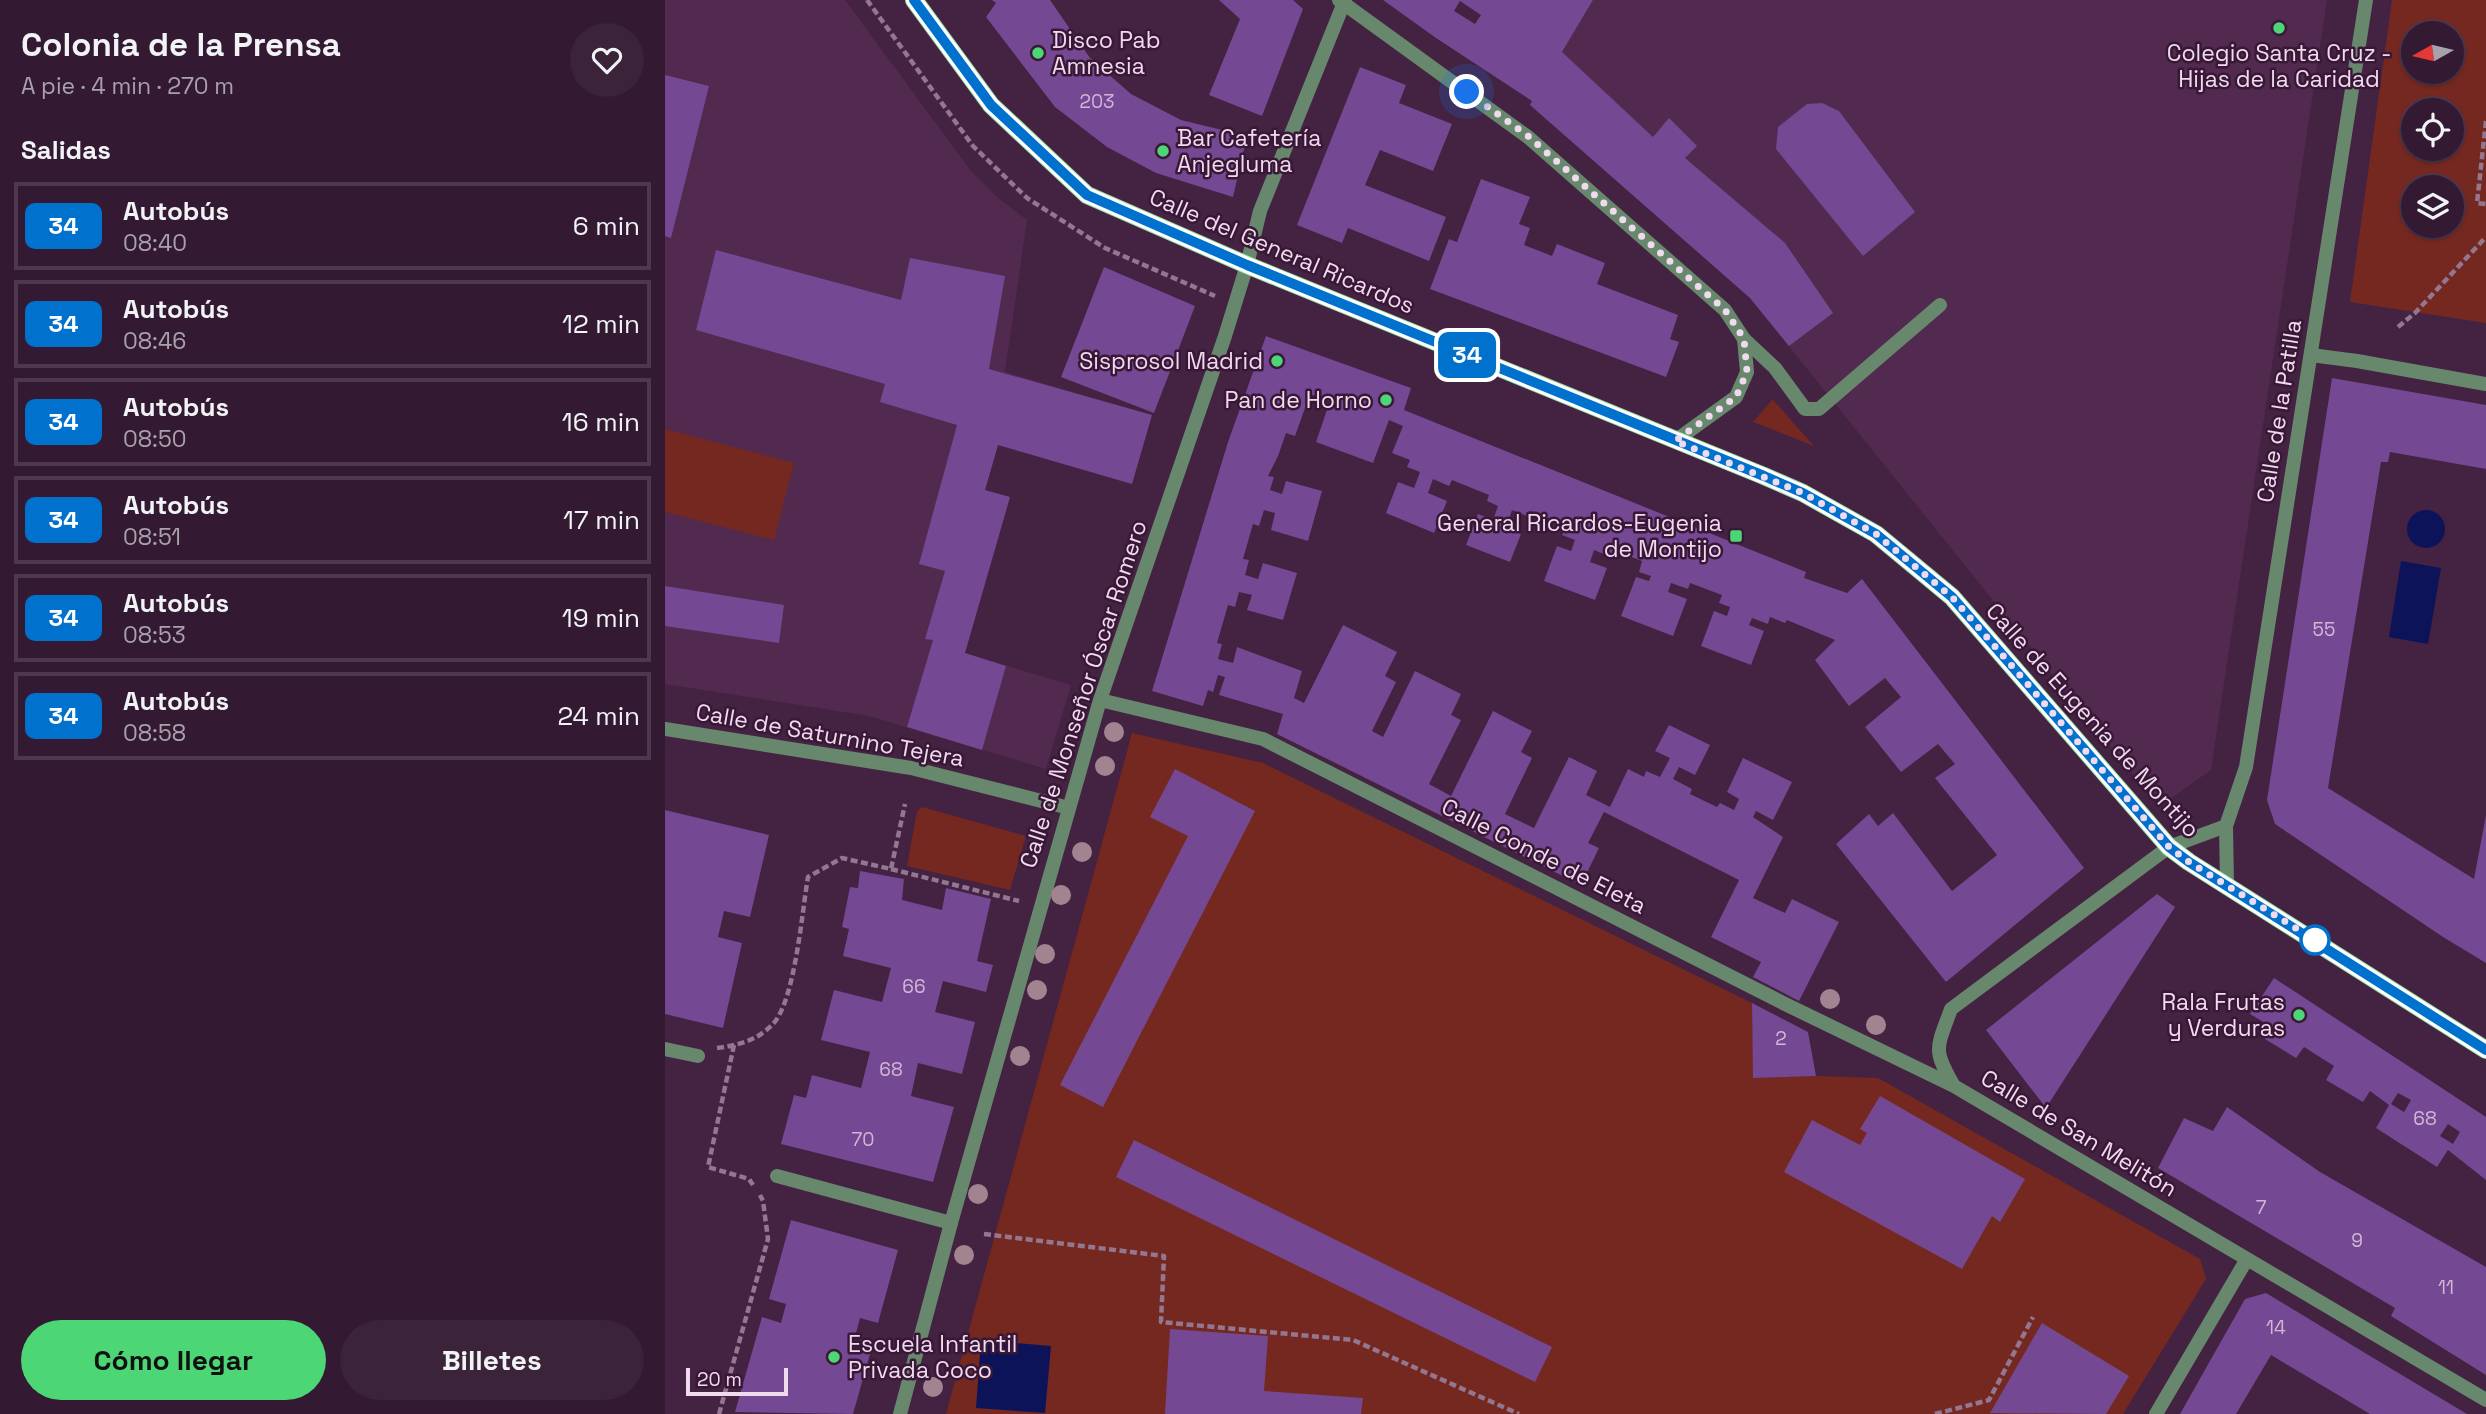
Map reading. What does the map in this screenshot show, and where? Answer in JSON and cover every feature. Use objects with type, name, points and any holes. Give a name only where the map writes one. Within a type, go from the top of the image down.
[{"type":"main road","name":"Calle del General Ricardos","points":[[914,0],[991,105],[1087,195],[1247,265],[1803,493],[1876,534],[1952,597]]},
{"type":"main road","name":"Calle de Eugenia de Montijo","points":[[1952,597],[2169,847],[2486,1050]]},
{"type":"street","name":"Calle de la Patilla","points":[[2227,886],[2226,826],[2246,767],[2366,0]]},
{"type":"street","name":"Calle de Monseñor Óscar Romero","points":[[900,1414],[951,1223],[1100,700],[1247,265],[1260,211],[1342,1]]},
{"type":"street","points":[[1342,1],[1528,136],[1725,310],[1744,339],[1775,368],[1805,409],[1819,409],[1940,305]]},
{"type":"street","points":[[1675,441],[1736,397],[1747,372],[1744,339]]},
{"type":"street","points":[[2311,355],[2486,384]]},
{"type":"street","name":"Calle Conde de Eleta","points":[[1100,700],[1263,739],[1785,1004],[1954,1086]]},
{"type":"street","name":"Calle de Saturnino Tejera","points":[[665,729],[911,768],[1069,808]]},
{"type":"street","points":[[2169,847],[2226,826]]},
{"type":"street","name":"Calle de San Melitón","points":[[2169,847],[1951,1009],[1937,1047],[1942,1065],[1954,1086],[2486,1401]]},
{"type":"street","points":[[665,1049],[703,1053]]},
{"type":"street","points":[[777,1176],[951,1223]]},
{"type":"street","points":[[2156,1414],[2246,1259]]},
{"type":"path","points":[[2486,121],[2477,203],[2486,204]]},
{"type":"path","points":[[2398,327],[2416,313],[2486,237]]},
{"type":"path","points":[[891,869],[905,804]]},
{"type":"path","points":[[703,1053],[746,1044],[773,1025],[788,996],[808,877],[842,858],[1020,901]]},
{"type":"path","points":[[719,1414],[768,1239],[763,1201],[750,1178],[708,1167],[734,1045]]},
{"type":"path","points":[[984,1234],[1164,1256],[1161,1322],[1353,1340],[1519,1414]]},
{"type":"path","points":[[1935,1414],[1989,1400],[2033,1317]]},
{"type":"shaded area","points":[[665,0],[845,0],[971,171],[997,197],[1027,220],[1005,372],[1152,415],[1132,484],[998,445],[985,490],[1010,497],[965,653],[1071,685],[1046,769],[869,716],[665,684]]},
{"type":"shaded area","points":[[1593,0],[2327,0],[2211,770],[2159,807],[1750,298],[1530,105]]},
{"type":"shaded area","points":[[2392,0],[2486,0],[2486,323],[2350,302]]},
{"type":"shaded area","points":[[1773,400],[1814,446],[1753,422]]},
{"type":"shaded area","points":[[665,429],[794,463],[774,540],[665,512]]},
{"type":"shaded area","points":[[2426,510],[2439,516],[2445,529],[2439,542],[2426,548],[2413,542],[2407,529],[2413,516]]},
{"type":"shaded area","points":[[2401,561],[2441,568],[2428,644],[2389,637]]},
{"type":"shaded area","points":[[1132,733],[1263,763],[1752,1003],[1754,1078],[1878,1078],[2200,1259],[2206,1279],[2123,1414],[946,1414]]},
{"type":"shaded area","points":[[922,807],[1026,836],[1010,890],[907,866],[917,811]]},
{"type":"shaded area","points":[[981,1340],[1051,1346],[1045,1413],[976,1408]]},
{"type":"building","points":[[992,0],[1050,0],[1090,58],[1131,94],[1181,120],[1247,136],[1233,197],[1156,173],[1107,147],[1055,107],[986,17],[996,3]]},
{"type":"building","points":[[1219,0],[1293,0],[1303,9],[1262,116],[1209,95],[1240,19]]},
{"type":"building","points":[[1383,0],[1593,0],[1562,52],[1653,137],[1669,118],[1697,146],[1685,158],[1785,243],[1833,313],[1789,346],[1750,298],[1530,105],[1532,101]],"holes":[[[1460,1],[1481,15],[1475,24],[1454,11]]]},
{"type":"building","points":[[1360,67],[1406,85],[1399,103],[1452,124],[1433,171],[1380,150],[1365,185],[1446,217],[1429,261],[1348,228],[1342,243],[1297,225]]},
{"type":"building","points":[[665,75],[709,86],[671,238],[665,236]]},
{"type":"building","points":[[1822,103],[1839,111],[1915,212],[1863,256],[1776,149],[1778,127],[1807,104]]},
{"type":"building","points":[[1481,179],[1530,197],[1519,224],[1530,228],[1524,245],[1552,256],[1557,244],[1605,263],[1597,284],[1678,315],[1670,339],[1679,342],[1666,377],[1430,289],[1449,239],[1457,242]]},
{"type":"building","points":[[716,250],[901,300],[910,258],[1005,276],[989,369],[1152,415],[1132,484],[998,445],[985,490],[1010,497],[965,653],[1006,666],[982,750],[907,727],[933,640],[925,639],[945,571],[919,564],[957,425],[880,402],[885,384],[696,330]]},
{"type":"building","points":[[1104,267],[1195,306],[1154,413],[1061,377]]},
{"type":"building","points":[[1266,336],[1411,388],[1404,410],[1806,572],[1804,578],[1847,593],[1862,579],[2084,868],[1946,982],[1836,844],[1869,814],[1878,826],[1893,813],[1952,891],[1997,855],[1935,778],[1955,764],[1938,744],[1901,772],[1865,727],[1901,697],[1885,678],[1849,706],[1815,660],[1835,640],[1787,620],[1785,623],[1770,617],[1768,624],[1752,618],[1749,625],[1764,631],[1751,665],[1701,646],[1714,611],[1727,616],[1730,607],[1719,603],[1722,595],[1690,583],[1688,589],[1671,583],[1668,592],[1687,599],[1673,636],[1621,616],[1636,577],[1649,581],[1651,576],[1639,572],[1642,561],[1613,550],[1611,557],[1594,550],[1590,562],[1607,568],[1595,600],[1544,581],[1557,546],[1571,551],[1575,540],[1562,535],[1567,525],[1530,511],[1527,516],[1512,510],[1506,528],[1521,534],[1510,562],[1466,545],[1478,514],[1493,520],[1498,506],[1487,501],[1489,495],[1452,480],[1449,486],[1433,479],[1428,493],[1447,501],[1434,533],[1386,513],[1398,482],[1414,488],[1420,472],[1407,467],[1410,460],[1392,453],[1403,426],[1389,420],[1373,463],[1316,442],[1330,401],[1310,394],[1295,436],[1286,433],[1268,476],[1274,477],[1270,490],[1282,494],[1286,481],[1322,491],[1308,541],[1271,530],[1275,513],[1264,510],[1259,526],[1253,524],[1243,559],[1249,560],[1245,575],[1258,579],[1263,563],[1297,573],[1283,620],[1247,610],[1252,595],[1239,592],[1235,607],[1228,605],[1217,643],[1222,644],[1218,659],[1233,663],[1237,647],[1302,671],[1294,698],[1304,703],[1343,625],[1397,652],[1385,676],[1396,682],[1372,731],[1383,737],[1415,671],[1461,694],[1451,715],[1461,720],[1429,784],[1451,796],[1493,711],[1532,731],[1521,752],[1532,758],[1505,814],[1534,828],[1569,757],[1597,771],[1586,795],[1610,807],[1628,769],[1644,777],[1646,771],[1660,777],[1670,758],[1655,751],[1669,725],[1710,745],[1695,775],[1679,767],[1673,779],[1692,789],[1690,794],[1717,807],[1720,803],[1734,810],[1739,799],[1727,792],[1743,758],[1792,782],[1773,820],[1756,811],[1753,817],[1783,837],[1753,898],[1785,913],[1792,899],[1839,922],[1799,1001],[1753,977],[1761,962],[1711,937],[1739,880],[1604,812],[1588,843],[1599,848],[1581,885],[1277,734],[1283,714],[1219,695],[1225,677],[1218,675],[1213,692],[1208,690],[1203,706],[1152,691],[1228,442]]},
{"type":"building","points":[[2332,378],[2486,405],[2486,469],[2390,452],[2388,462],[2381,462],[2328,788],[2474,879],[2486,815],[2486,963],[2275,824],[2267,800]]},
{"type":"building","points":[[665,586],[784,605],[779,643],[665,626]]},
{"type":"building","points":[[1175,769],[1255,811],[1103,1107],[1060,1085],[1188,836],[1150,817]]},
{"type":"building","points":[[665,810],[769,835],[750,917],[724,911],[718,937],[742,943],[723,1028],[665,1014]]},
{"type":"building","points":[[860,871],[904,879],[902,900],[942,910],[946,888],[991,899],[977,961],[993,965],[986,992],[943,981],[935,1012],[975,1022],[962,1074],[918,1063],[911,1096],[954,1107],[933,1182],[781,1144],[794,1095],[806,1098],[812,1075],[861,1088],[870,1052],[821,1040],[834,990],[882,1002],[891,968],[843,956],[849,929],[842,927],[850,887],[858,888]]},
{"type":"building","points":[[2157,894],[2175,907],[2046,1108],[1986,1030]]},
{"type":"building","points":[[2274,978],[2486,1117],[2486,1180],[2448,1150],[2437,1167],[2376,1128],[2389,1105],[2370,1091],[2363,1102],[2326,1080],[2334,1066],[2304,1047],[2296,1058],[2260,1036],[2267,1024],[2250,1014]],"holes":[[[2398,1093],[2411,1100],[2404,1112],[2391,1104]],[[2448,1124],[2460,1132],[2453,1144],[2440,1136]]]},
{"type":"building","points":[[1752,1003],[1808,1032],[1816,1076],[1753,1078]]},
{"type":"building","points":[[1880,1096],[2025,1179],[2000,1222],[1992,1216],[1962,1269],[1784,1172],[1812,1120],[1860,1145],[1867,1133],[1860,1129]]},
{"type":"building","points":[[2227,1107],[2320,1172],[2486,1267],[2486,1375],[2391,1316],[2395,1308],[2158,1168],[2184,1118],[2213,1131]]},
{"type":"building","points":[[1134,1140],[1552,1347],[1535,1382],[1116,1177]]},
{"type":"building","points":[[791,1220],[898,1250],[878,1323],[860,1318],[852,1348],[870,1354],[853,1414],[735,1412],[762,1317],[781,1323],[786,1304],[769,1299]]},
{"type":"building","points":[[2266,1293],[2467,1414],[2370,1414],[2271,1355],[2236,1414],[2180,1414],[2245,1299]]},
{"type":"building","points":[[2042,1323],[2129,1376],[2106,1414],[1990,1413]]},
{"type":"building","points":[[1170,1329],[1268,1336],[1264,1391],[1363,1398],[1361,1414],[1165,1414]]},
{"type":"bus line","name":"34","points":[[914,0],[991,105],[1087,195],[1247,265],[1764,476],[1803,493],[1876,534],[1952,597],[2169,847],[2486,1050]]},
{"type":"place","name":"Colegio Santa Cruz - Hijas de la Caridad","points":[[2279,28]]},
{"type":"place","name":"Disco Pab Amnesia","points":[[1038,53]]},
{"type":"place","name":"Bar Cafetería Anjegluma","points":[[1163,151]]},
{"type":"place","name":"Sisprosol Madrid","points":[[1277,361]]},
{"type":"place","name":"Pan de Horno","points":[[1386,400]]},
{"type":"place","name":"General Ricardos-Eugenia de Montijo","points":[[1736,536]]},
{"type":"place","name":"Rala Frutas y Verduras","points":[[2299,1015]]},
{"type":"place","name":"Escuela Infantil Privada Coco","points":[[834,1357]]},
{"type":"route","points":[[1467,92],[1528,136],[1725,310],[1744,339],[1747,372],[1736,397],[1675,441],[1803,493],[1876,534],[1952,597],[2169,847],[2315,940]]}]
